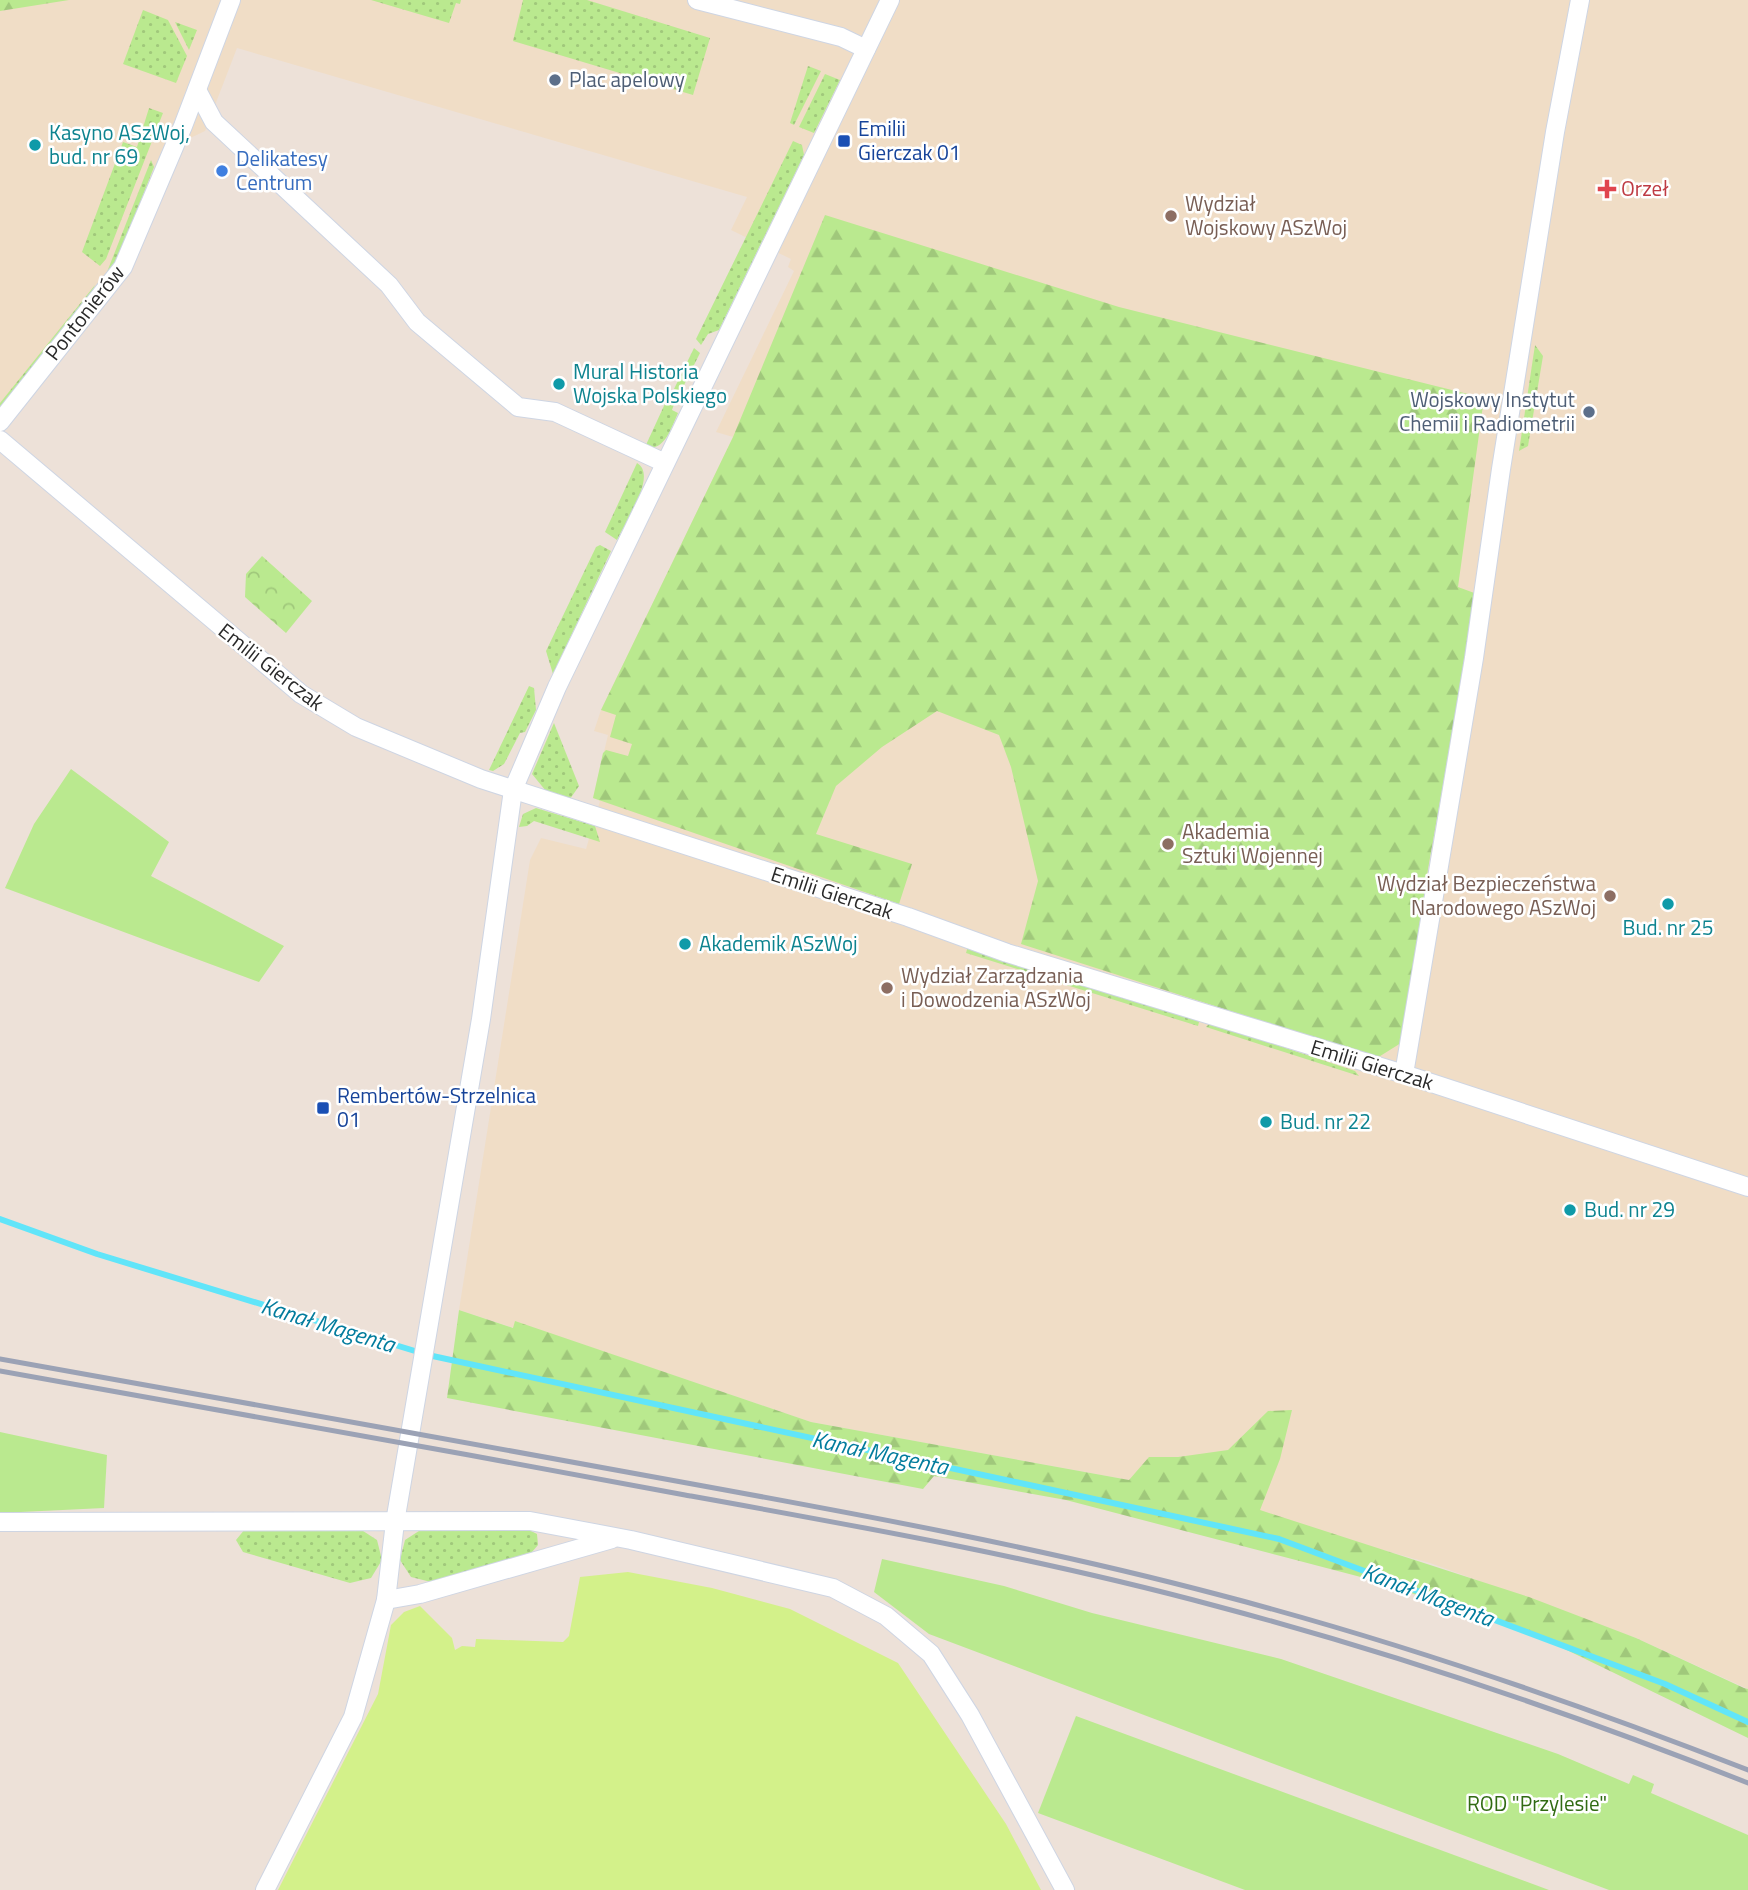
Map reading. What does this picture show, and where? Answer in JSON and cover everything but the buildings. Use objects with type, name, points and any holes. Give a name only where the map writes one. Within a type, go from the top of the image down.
[{"type":"street","name":"Pontonierów","points":[[0,422],[123,267],[183,126],[231,0]]},
{"type":"street","points":[[697,0],[841,37],[866,49]]},
{"type":"street","points":[[265,1890],[353,1717],[386,1600],[395,1522],[481,1019],[513,790],[557,687],[890,0]]},
{"type":"street","points":[[1405,1074],[1437,867],[1474,658],[1548,172],[1580,0]]},
{"type":"street","points":[[197,90],[214,122],[389,285],[417,322],[518,407],[555,412],[665,463]]},
{"type":"street","points":[[183,126],[214,122]]},
{"type":"street","name":"Emilii Gierczak","points":[[0,440],[183,598],[321,708],[356,727],[513,790],[1028,959],[1405,1074],[1748,1187]]},
{"type":"street","points":[[0,1522],[530,1521],[833,1588],[886,1616],[931,1654],[970,1715],[1065,1890]]},
{"type":"street","points":[[386,1600],[420,1594],[615,1538]]},
{"type":"shaded area","name":"Akademia Sztuki Wojennej","points":[[0,0],[1748,0],[1748,1689],[1636,1638],[1430,1563],[1129,1480],[811,1422],[516,1322],[514,1328],[459,1310],[530,860],[541,838],[586,849],[600,801],[593,798],[608,735],[594,731],[601,710],[733,437],[716,432],[794,271],[788,267],[791,259],[731,230],[747,197],[237,48],[205,131],[184,141],[132,267],[0,434]]},
{"type":"green space","points":[[0,0],[69,0],[0,11]]},
{"type":"green space","points":[[371,0],[461,0],[460,4],[456,3],[449,23]]},
{"type":"green space","points":[[523,0],[587,0],[710,38],[693,95],[513,41]]},
{"type":"green space","points":[[143,10],[168,20],[187,56],[176,83],[123,64]]},
{"type":"green space","points":[[175,22],[197,30],[189,50]]},
{"type":"green space","points":[[808,66],[821,71],[794,125],[790,123]]},
{"type":"green space","points":[[825,74],[840,80],[814,133],[799,127]]},
{"type":"green space","points":[[149,108],[163,113],[106,259],[100,266],[82,252],[123,142],[137,147]]},
{"type":"green space","points":[[793,141],[802,145],[804,155],[719,330],[708,334],[701,345],[696,339]]},
{"type":"green space","points":[[151,160],[154,167],[116,264],[107,272]]},
{"type":"green space","points":[[825,215],[1119,307],[1484,398],[1458,587],[1477,594],[1428,869],[1401,1043],[1377,1058],[1021,944],[1038,881],[1011,767],[999,735],[937,711],[882,747],[836,786],[816,834],[912,864],[899,904],[593,798],[603,753],[606,750],[628,756],[632,744],[610,737],[616,715],[601,710],[733,437]]},
{"type":"green space","points":[[95,285],[89,299],[0,410],[0,403]]},
{"type":"green space","points":[[1535,345],[1543,356],[1528,446],[1519,451]]},
{"type":"green space","points":[[694,348],[700,353],[681,391],[674,389]]},
{"type":"green space","points":[[669,395],[677,396],[672,410],[678,413],[673,425],[658,446],[645,447]]},
{"type":"green space","points":[[637,463],[644,478],[642,488],[617,540],[605,532]]},
{"type":"green space","points":[[600,545],[611,551],[553,674],[546,651],[596,547]]},
{"type":"green space","points":[[262,556],[312,601],[286,633],[245,597],[246,574]]},
{"type":"green space","points":[[529,686],[534,688],[536,710],[504,764],[493,771],[489,770]]},
{"type":"green space","points":[[554,723],[579,786],[570,799],[546,791],[532,774]]},
{"type":"green space","points":[[71,769],[169,842],[151,876],[284,946],[259,982],[5,888],[34,824]]},
{"type":"green space","points":[[536,808],[595,826],[600,842],[534,821],[519,827],[523,814]]},
{"type":"green space","points":[[968,946],[1025,965],[1030,973],[966,953]]},
{"type":"green space","points":[[1064,979],[1198,1019],[1198,1026],[1060,983]]},
{"type":"green space","points":[[1210,1023],[1355,1071],[1359,1076],[1206,1027]]},
{"type":"green space","points":[[459,1310],[513,1328],[515,1321],[811,1422],[1129,1480],[1149,1457],[1178,1457],[1228,1450],[1268,1411],[1292,1410],[1280,1459],[1260,1510],[1529,1597],[1636,1638],[1748,1689],[1748,1738],[1540,1637],[1376,1581],[1066,1500],[934,1476],[923,1489],[447,1398]]},
{"type":"green space","points":[[0,1432],[107,1455],[104,1508],[0,1513]]},
{"type":"green space","points":[[525,1528],[537,1534],[538,1545],[532,1552],[431,1582],[411,1577],[400,1560],[405,1540],[422,1529]]},
{"type":"green space","points":[[245,1529],[360,1529],[377,1540],[382,1560],[371,1578],[350,1583],[243,1552],[236,1540]]},
{"type":"green space","name":"ROD \"Przylesie\"","points":[[882,1559],[1004,1586],[1092,1613],[1281,1659],[1558,1754],[1629,1784],[1633,1775],[1654,1784],[1651,1793],[1748,1835],[1748,1890],[1609,1890],[929,1634],[874,1592]]},
{"type":"green space","points":[[628,1572],[712,1588],[790,1609],[898,1663],[1006,1824],[1041,1890],[278,1890],[378,1694],[391,1625],[404,1612],[420,1606],[452,1638],[455,1650],[462,1646],[475,1647],[476,1639],[563,1642],[569,1636],[580,1577]]},
{"type":"green space","name":"ROD \"Przylesie\"","points":[[1076,1716],[1549,1890],[1245,1890],[1038,1813]]},
{"type":"waterway","name":"Kanał Magenta","points":[[0,1219],[97,1254],[428,1355],[1279,1539],[1665,1684],[1748,1722]]},
{"type":"railway","points":[[0,1359],[812,1506],[1082,1561],[1284,1612],[1418,1652],[1617,1720],[1748,1770]]},
{"type":"railway","points":[[0,1371],[819,1519],[1085,1573],[1284,1625],[1418,1665],[1551,1709],[1748,1783]]},
{"type":"place","name":"Plac apelowy","points":[[555,80]]},
{"type":"place","name":"Emilii Gierczak 01","points":[[844,141]]},
{"type":"place","name":"Kasyno ASzWoj, bud. nr 69","points":[[35,145]]},
{"type":"place","name":"Delikatesy Centrum","points":[[222,171]]},
{"type":"place","name":"Orzeł","points":[[1607,189]]},
{"type":"place","name":"Wydział Wojskowy ASzWoj","points":[[1171,216]]},
{"type":"place","name":"Mural Historia Wojska Polskiego","points":[[559,384]]},
{"type":"place","name":"Wojskowy Instytut Chemii i Radiometrii","points":[[1589,412]]},
{"type":"place","name":"Akademia Sztuki Wojennej","points":[[1168,844]]},
{"type":"place","name":"Wydział Bezpieczeństwa Narodowego ASzWoj","points":[[1610,896]]},
{"type":"place","name":"Bud. nr 25","points":[[1668,904]]},
{"type":"place","name":"Akademik ASzWoj","points":[[685,944]]},
{"type":"place","name":"Wydział Zarządzania i Dowodzenia ASzWoj","points":[[887,988]]},
{"type":"place","name":"Rembertów-Strzelnica 01","points":[[323,1108]]},
{"type":"place","name":"Bud. nr 22","points":[[1266,1122]]},
{"type":"place","name":"Bud. nr 29","points":[[1570,1210]]}]
